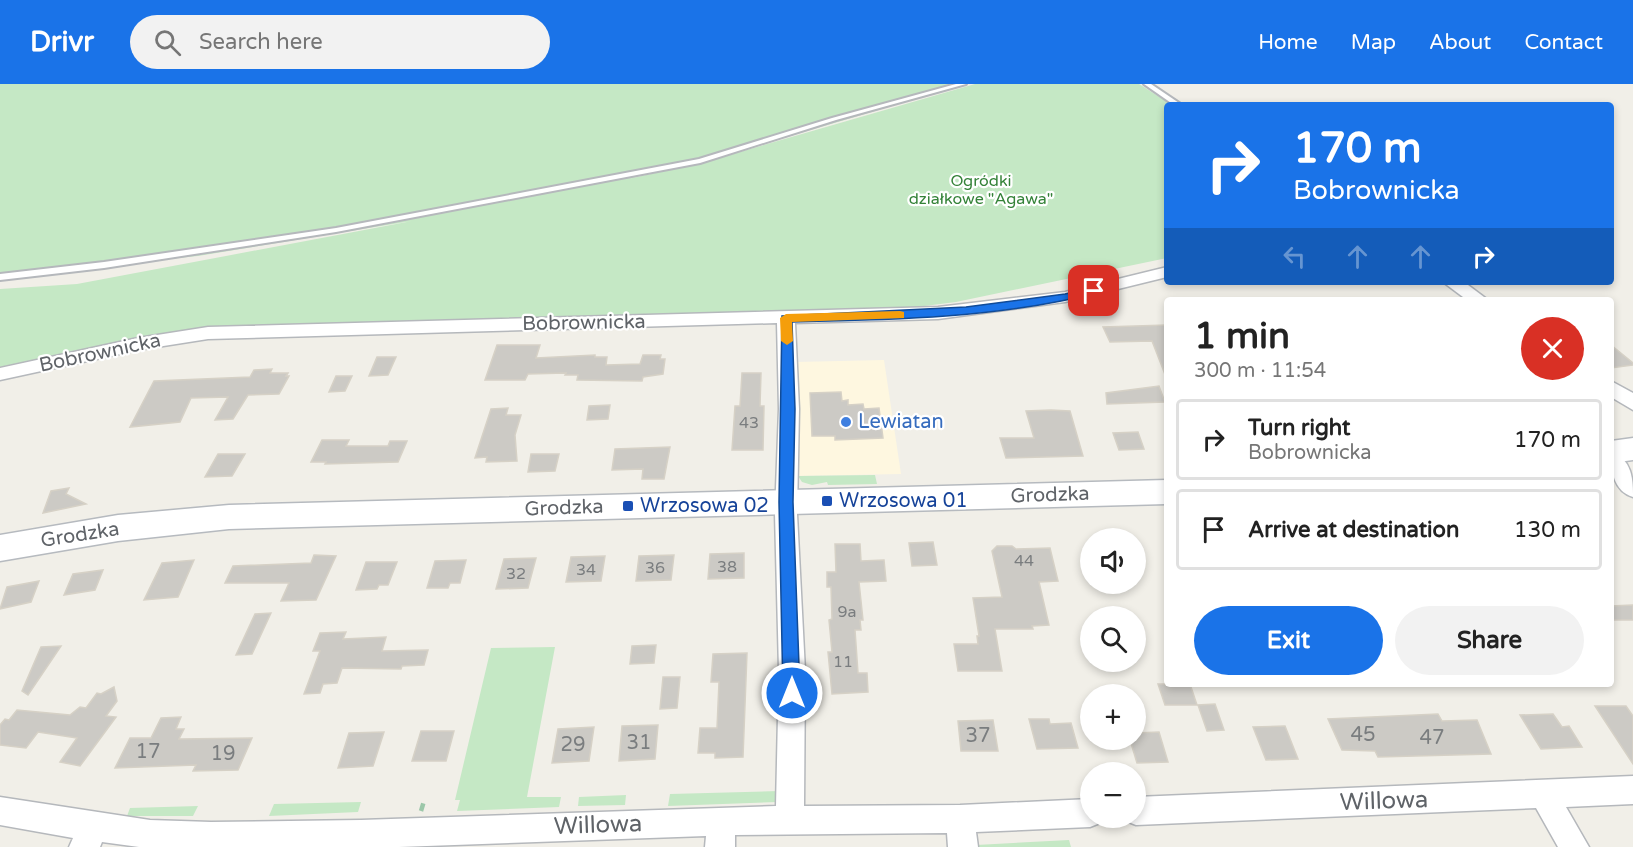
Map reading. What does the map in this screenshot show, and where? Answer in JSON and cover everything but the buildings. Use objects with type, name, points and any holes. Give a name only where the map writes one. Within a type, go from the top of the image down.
[{"type":"street","name":"Bobrownicka","points":[[0,374],[138,344],[208,333],[878,316],[966,311],[1065,297],[1164,273]]},
{"type":"street","points":[[1456,285],[1474,297]]},
{"type":"street","points":[[786,318],[789,409],[786,502],[792,670],[790,819]]},
{"type":"street","points":[[1614,390],[1633,403]]},
{"type":"street","points":[[1614,452],[1633,449]]},
{"type":"street","points":[[1614,464],[1633,489]]},
{"type":"street","name":"Grodzka","points":[[0,548],[118,528],[229,517],[1164,492]]},
{"type":"street","name":"Willowa","points":[[1146,811],[1633,790]]},
{"type":"street","points":[[1543,794],[1574,847]]},
{"type":"street","name":"Willowa","points":[[0,811],[90,837],[150,834],[211,837],[424,839],[721,834],[790,819],[960,819],[1080,813]]},
{"type":"street","points":[[960,819],[963,847]]},
{"type":"lane","points":[[0,277],[104,265],[336,230],[688,163],[834,119],[963,84]]},
{"type":"lane","points":[[1147,84],[1174,102]]},
{"type":"shaded area","points":[[884,360],[901,474],[795,476],[795,362]]},
{"type":"green space","name":"Ogródki działkowe \"Agawa\"","points":[[0,84],[967,84],[763,144],[628,179],[705,162],[975,84],[1139,84],[1167,102],[1164,102],[1164,259],[956,302],[877,312],[138,338],[0,367],[0,289],[77,284],[412,221],[198,256],[0,276]]},
{"type":"green space","points":[[875,475],[877,484],[828,485],[827,482],[812,485],[802,482],[798,476]]},
{"type":"green space","points":[[555,647],[527,797],[561,797],[559,807],[457,811],[460,800],[455,800],[491,648]]},
{"type":"green space","points":[[779,791],[778,802],[668,806],[670,794]]},
{"type":"green space","points":[[626,795],[625,805],[578,806],[579,797]]},
{"type":"green space","points":[[361,802],[358,812],[269,816],[274,804]]},
{"type":"green space","points":[[198,806],[193,816],[127,816],[130,808]]},
{"type":"green space","points":[[1069,840],[1071,847],[977,847],[976,845]]},
{"type":"slow traffic","points":[[787,341],[786,318],[900,315]]},
{"type":"place","name":"Lewiatan","points":[[846,422]]},
{"type":"place","name":"Wrzosowa 01","points":[[827,501]]},
{"type":"place","name":"Wrzosowa 02","points":[[628,506]]},
{"type":"route","points":[[792,693],[786,502],[789,409],[786,318],[966,311],[1094,291]]}]
